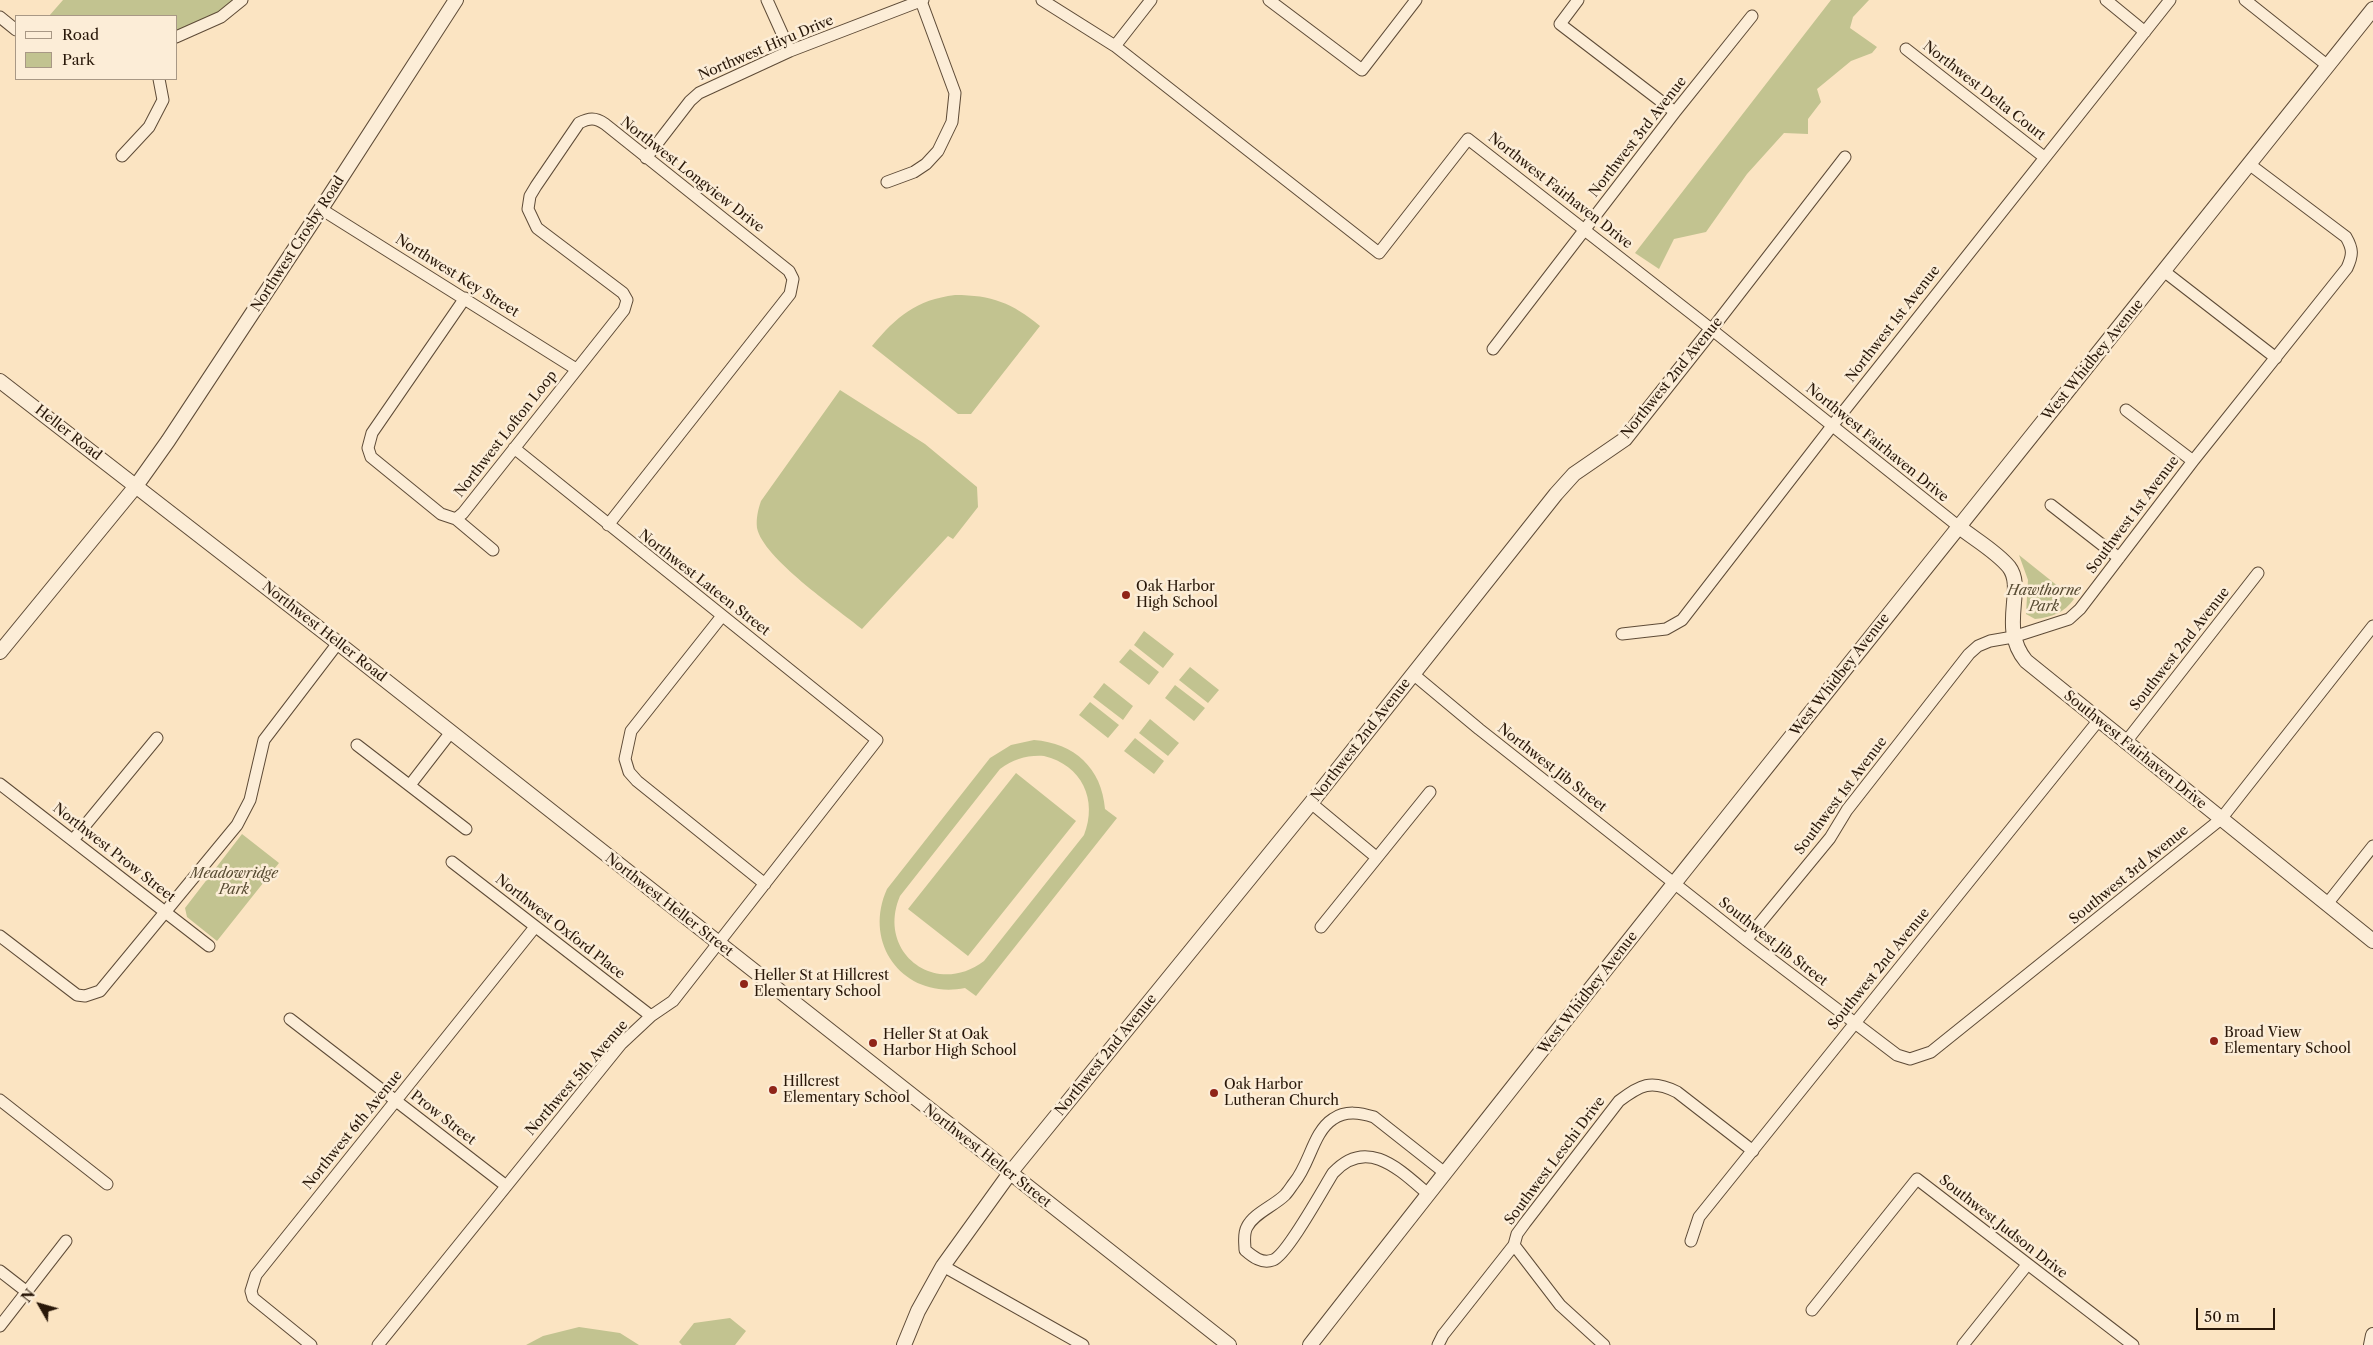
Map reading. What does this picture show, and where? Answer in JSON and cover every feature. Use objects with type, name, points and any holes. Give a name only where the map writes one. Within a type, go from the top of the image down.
[{"type":"street","points":[[178,36],[221,17],[242,0]]},
{"type":"street","name":"Northwest Crosby Road","points":[[0,652],[136,486],[322,209],[456,0]]},
{"type":"street","points":[[767,0],[790,51]]},
{"type":"street","points":[[887,182],[914,172],[926,164],[938,151],[952,122],[955,93],[922,0]]},
{"type":"street","name":"Northwest Hiyu Drive","points":[[646,158],[690,101],[699,93],[790,51],[922,0]]},
{"type":"street","name":"Northwest Fairhaven Drive","points":[[1042,0],[1115,46],[1378,253],[1468,139],[1712,329],[1958,526]]},
{"type":"street","points":[[1115,46],[1151,0]]},
{"type":"street","points":[[1270,0],[1362,70],[1416,0]]},
{"type":"street","points":[[1578,0],[1560,24],[1675,112]]},
{"type":"street","points":[[2106,0],[2145,32]]},
{"type":"street","name":"Northwest 1st Avenue","points":[[1622,634],[1666,629],[1682,620],[1832,426],[2170,0]]},
{"type":"street","points":[[2245,0],[2328,66]]},
{"type":"street","name":"West Whidbey Avenue","points":[[1310,1345],[1958,526],[2165,272],[2373,9]]},
{"type":"street","name":"Northwest 3rd Avenue","points":[[1493,349],[1675,112],[1752,16]]},
{"type":"street","points":[[0,17],[15,29]]},
{"type":"street","name":"Northwest Delta Court","points":[[1906,49],[2044,157]]},
{"type":"street","points":[[122,156],[149,127],[164,100],[159,80]]},
{"type":"street","name":"Northwest Longview Drive","points":[[576,369],[624,310],[627,300],[614,286],[537,228],[528,209],[530,196],[570,134],[579,123],[588,118],[596,118],[783,265],[793,279],[793,287],[784,302],[608,525]]},
{"type":"street","name":"Northwest 2nd Avenue","points":[[904,1345],[918,1311],[943,1266],[1010,1173],[1311,803],[1568,480],[1625,438],[1845,157]]},
{"type":"street","name":"Southwest 1st Avenue","points":[[1746,940],[1830,838],[1847,810],[1978,646],[2069,619],[2080,609],[2193,461],[2347,268],[2352,258],[2352,248],[2346,236],[2249,164]]},
{"type":"street","name":"Northwest Key Street","points":[[322,209],[576,369]]},
{"type":"street","points":[[2165,272],[2276,358]]},
{"type":"street","name":"Northwest Lofton Loop","points":[[465,298],[372,433],[368,444],[371,457],[441,514],[456,519],[462,513],[576,369]]},
{"type":"street","name":"Heller Road","points":[[0,381],[136,486]]},
{"type":"street","points":[[2126,410],[2193,461]]},
{"type":"street","name":"Northwest Lateen Street","points":[[514,448],[877,740]]},
{"type":"street","name":"Northwest Heller Road","points":[[136,486],[511,780]]},
{"type":"street","points":[[2051,505],[2119,558]]},
{"type":"street","points":[[456,519],[493,550]]},
{"type":"street","name":"Southwest Fairhaven Drive","points":[[1958,526],[2010,567],[2015,586],[2011,621],[2013,637],[2019,653],[2026,662],[2373,941]]},
{"type":"street","name":"Southwest 2nd Avenue","points":[[2125,743],[2258,573]]},
{"type":"street","points":[[722,616],[631,731],[625,759],[629,772],[637,781],[765,884]]},
{"type":"street","name":"Southwest 3rd Avenue","points":[[1854,1024],[1898,1055],[1910,1058],[1932,1052],[2221,819],[2373,626]]},
{"type":"street","points":[[0,936],[70,991],[85,996],[100,991],[236,825],[250,800],[264,740],[338,643]]},
{"type":"street","name":"Northwest Jib Street","points":[[1413,674],[1479,730],[1674,883]]},
{"type":"street","name":"Southwest 2nd Avenue","points":[[1691,1241],[1699,1217],[2098,721]]},
{"type":"street","points":[[410,785],[451,732]]},
{"type":"street","points":[[73,840],[157,738]]},
{"type":"street","name":"Northwest 5th Avenue","points":[[378,1345],[505,1185],[621,1044],[651,1016],[673,1001],[877,740]]},
{"type":"street","points":[[356,744],[466,829]]},
{"type":"street","name":"Northwest Heller Street","points":[[511,780],[1229,1345]]},
{"type":"street","name":"Northwest Prow Street","points":[[0,784],[209,946]]},
{"type":"street","points":[[1321,927],[1430,792]]},
{"type":"street","points":[[1311,803],[1376,857]]},
{"type":"street","points":[[2328,904],[2373,846]]},
{"type":"street","name":"Northwest Oxford Place","points":[[452,862],[651,1016]]},
{"type":"street","name":"Southwest Jib Street","points":[[1674,883],[1854,1024]]},
{"type":"street","name":"Northwest 6th Avenue","points":[[311,1345],[253,1298],[253,1282],[262,1268],[535,927]]},
{"type":"street","name":"Prow Street","points":[[290,1019],[505,1185]]},
{"type":"street","name":"Southwest Leschi Drive","points":[[1438,1345],[1443,1335],[1514,1246],[1517,1234],[1524,1223],[1619,1101],[1637,1087],[1652,1084],[1666,1086],[1677,1092],[1753,1151]]},
{"type":"street","points":[[0,1100],[108,1184]]},
{"type":"street","points":[[1428,1194],[1392,1163],[1360,1156],[1341,1164],[1333,1173],[1287,1249],[1274,1260],[1254,1258],[1245,1250],[1246,1228],[1290,1188],[1306,1166],[1316,1140],[1334,1118],[1348,1113],[1361,1113],[1374,1117],[1445,1173]]},
{"type":"street","name":"Southwest Judson Drive","points":[[1812,1310],[1917,1179],[2133,1345]]},
{"type":"street","points":[[0,1326],[66,1241]]},
{"type":"street","points":[[1514,1246],[1560,1305],[1604,1345]]},
{"type":"street","points":[[1963,1345],[2027,1265]]},
{"type":"street","points":[[943,1266],[1083,1345]]},
{"type":"street","points":[[0,1271],[27,1292]]},
{"type":"street","points":[[2371,1345],[2373,1336]]},
{"type":"green space","points":[[63,0],[242,0],[178,36],[178,15],[50,15]]},
{"type":"green space","points":[[1831,0],[1869,0],[1853,17],[1850,28],[1877,47],[1872,53],[1851,61],[1817,89],[1821,102],[1808,119],[1808,134],[1784,133],[1747,174],[1706,232],[1674,239],[1659,269],[1635,253]]},
{"type":"green space","points":[[955,295],[968,295],[1001,302],[1020,311],[1040,326],[971,414],[958,414],[872,346],[890,326],[908,311],[929,301]]},
{"type":"green space","points":[[840,390],[925,444],[977,487],[978,507],[953,539],[948,536],[862,629],[786,568],[762,540],[757,528],[761,501]]},
{"type":"green space","name":"Hawthorne Park","points":[[2019,555],[2074,599],[2066,608],[2057,614],[2035,619],[2026,614],[2028,580]]},
{"type":"green space","points":[[1144,631],[1174,654],[1163,668],[1134,645]]},
{"type":"green space","points":[[1130,649],[1159,672],[1149,685],[1119,662]]},
{"type":"green space","points":[[1190,667],[1219,690],[1208,703],[1179,680]]},
{"type":"green space","points":[[1104,683],[1133,706],[1123,720],[1093,697]]},
{"type":"green space","points":[[1175,685],[1205,708],[1194,721],[1165,698]]},
{"type":"green space","points":[[1090,702],[1119,725],[1108,738],[1079,715]]},
{"type":"green space","points":[[1150,719],[1179,743],[1168,756],[1139,733]]},
{"type":"green space","points":[[1135,738],[1164,761],[1154,774],[1124,751]]},
{"type":"green space","points":[[1034,740],[1062,746],[1073,752],[1092,770],[1103,794],[1105,809],[1117,818],[976,996],[965,988],[943,989],[924,985],[907,976],[894,964],[885,948],[880,929],[881,910],[887,889],[990,758],[1011,745]],"holes":[[[1032,756],[1044,756],[1068,767],[1084,786],[1088,797],[1089,809],[1084,835],[984,961],[965,971],[947,974],[930,971],[915,963],[903,951],[896,935],[895,916],[900,896],[1000,769],[1016,760]]]},
{"type":"green space","points":[[1016,773],[1076,821],[968,956],[908,909]]},
{"type":"green space","name":"Meadowridge Park","points":[[242,834],[279,863],[217,941],[187,917],[185,908]]},
{"type":"green space","points":[[730,1318],[746,1331],[735,1345],[682,1345],[679,1342],[694,1323]]},
{"type":"green space","points":[[579,1327],[620,1333],[639,1345],[526,1345],[543,1336]]},
{"type":"place","name":"Oak Harbor High School","points":[[1126,595]]},
{"type":"place","name":"Heller St at Hillcrest Elementary School","points":[[744,984]]},
{"type":"place","name":"Broad View Elementary School","points":[[2214,1041]]},
{"type":"place","name":"Heller St at Oak Harbor High School","points":[[873,1043]]},
{"type":"place","name":"Hillcrest Elementary School","points":[[773,1090]]},
{"type":"place","name":"Oak Harbor Lutheran Church","points":[[1214,1093]]}]
